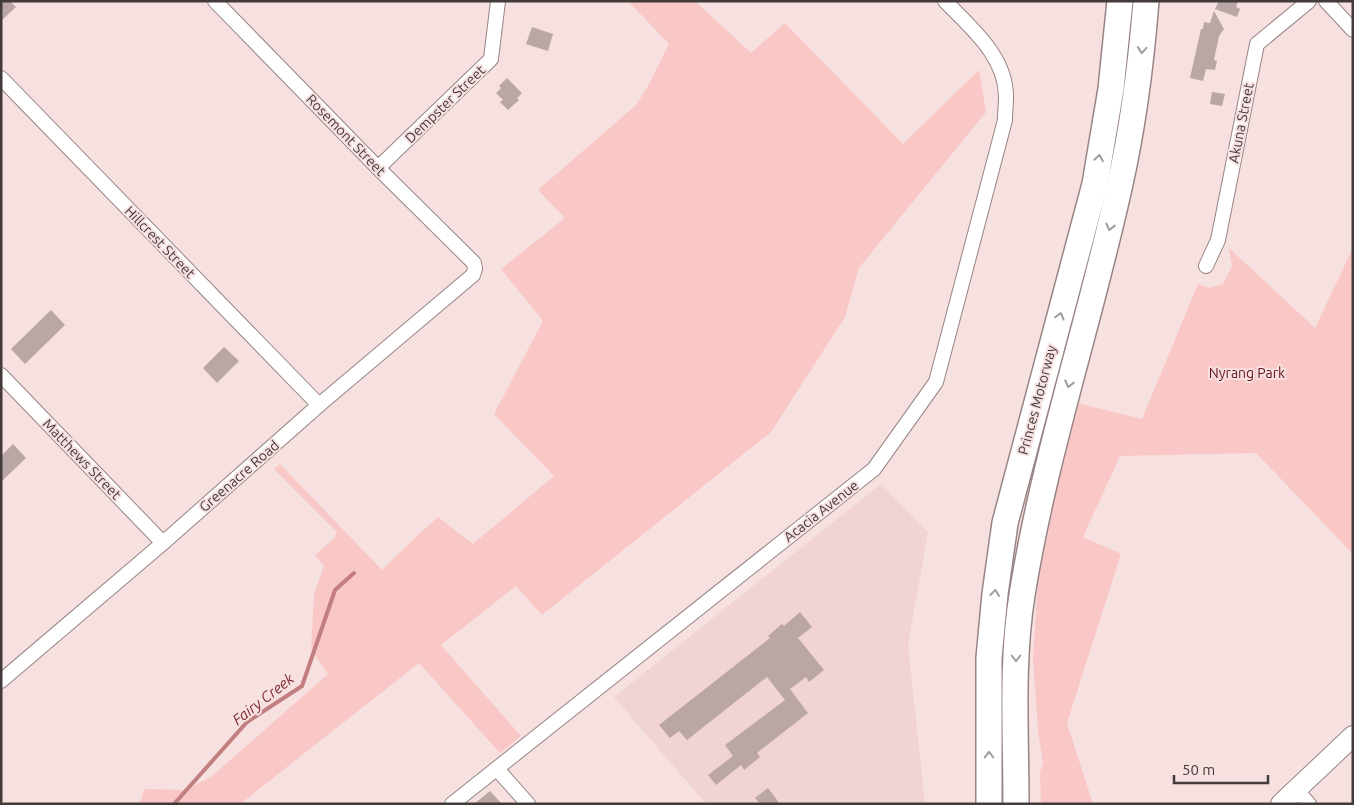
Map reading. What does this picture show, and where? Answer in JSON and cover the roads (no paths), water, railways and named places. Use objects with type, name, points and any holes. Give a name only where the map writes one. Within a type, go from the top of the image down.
[{"type":"highway","name":"Princes Motorway","points":[[989,804],[989,658],[995,594],[1005,523],[1095,184],[1111,89],[1120,1]]},
{"type":"highway","name":"Princes Motorway","points":[[1016,804],[1016,648],[1031,540],[1120,187],[1140,71],[1146,1]]},
{"type":"main road","points":[[1281,804],[1302,797],[1353,736]]},
{"type":"street","name":"Rosemont Street","points":[[215,1],[474,263],[475,269]]},
{"type":"street","name":"Dempster Street","points":[[378,168],[491,59],[498,1]]},
{"type":"street","name":"Acacia Avenue","points":[[452,804],[874,469],[936,382],[1005,120],[1006,95],[1002,71],[990,48],[945,1]]},
{"type":"street","name":"Akuna Street","points":[[1206,266],[1218,240],[1257,44],[1309,1]]},
{"type":"street","points":[[1326,1],[1353,30]]},
{"type":"street","name":"Hillcrest Street","points":[[1,78],[319,405]]},
{"type":"street","name":"Greenacre Road","points":[[2,680],[319,405],[473,275],[475,269]]},
{"type":"street","name":"Matthews Street","points":[[1,375],[163,542]]},
{"type":"street","points":[[497,769],[528,804]]},
{"type":"waterway","name":"Fairy Creek","points":[[174,804],[247,722],[302,686],[335,590],[354,573]]},
{"type":"park label","name":"Nyrang Park","points":[[1247,373]]}]
